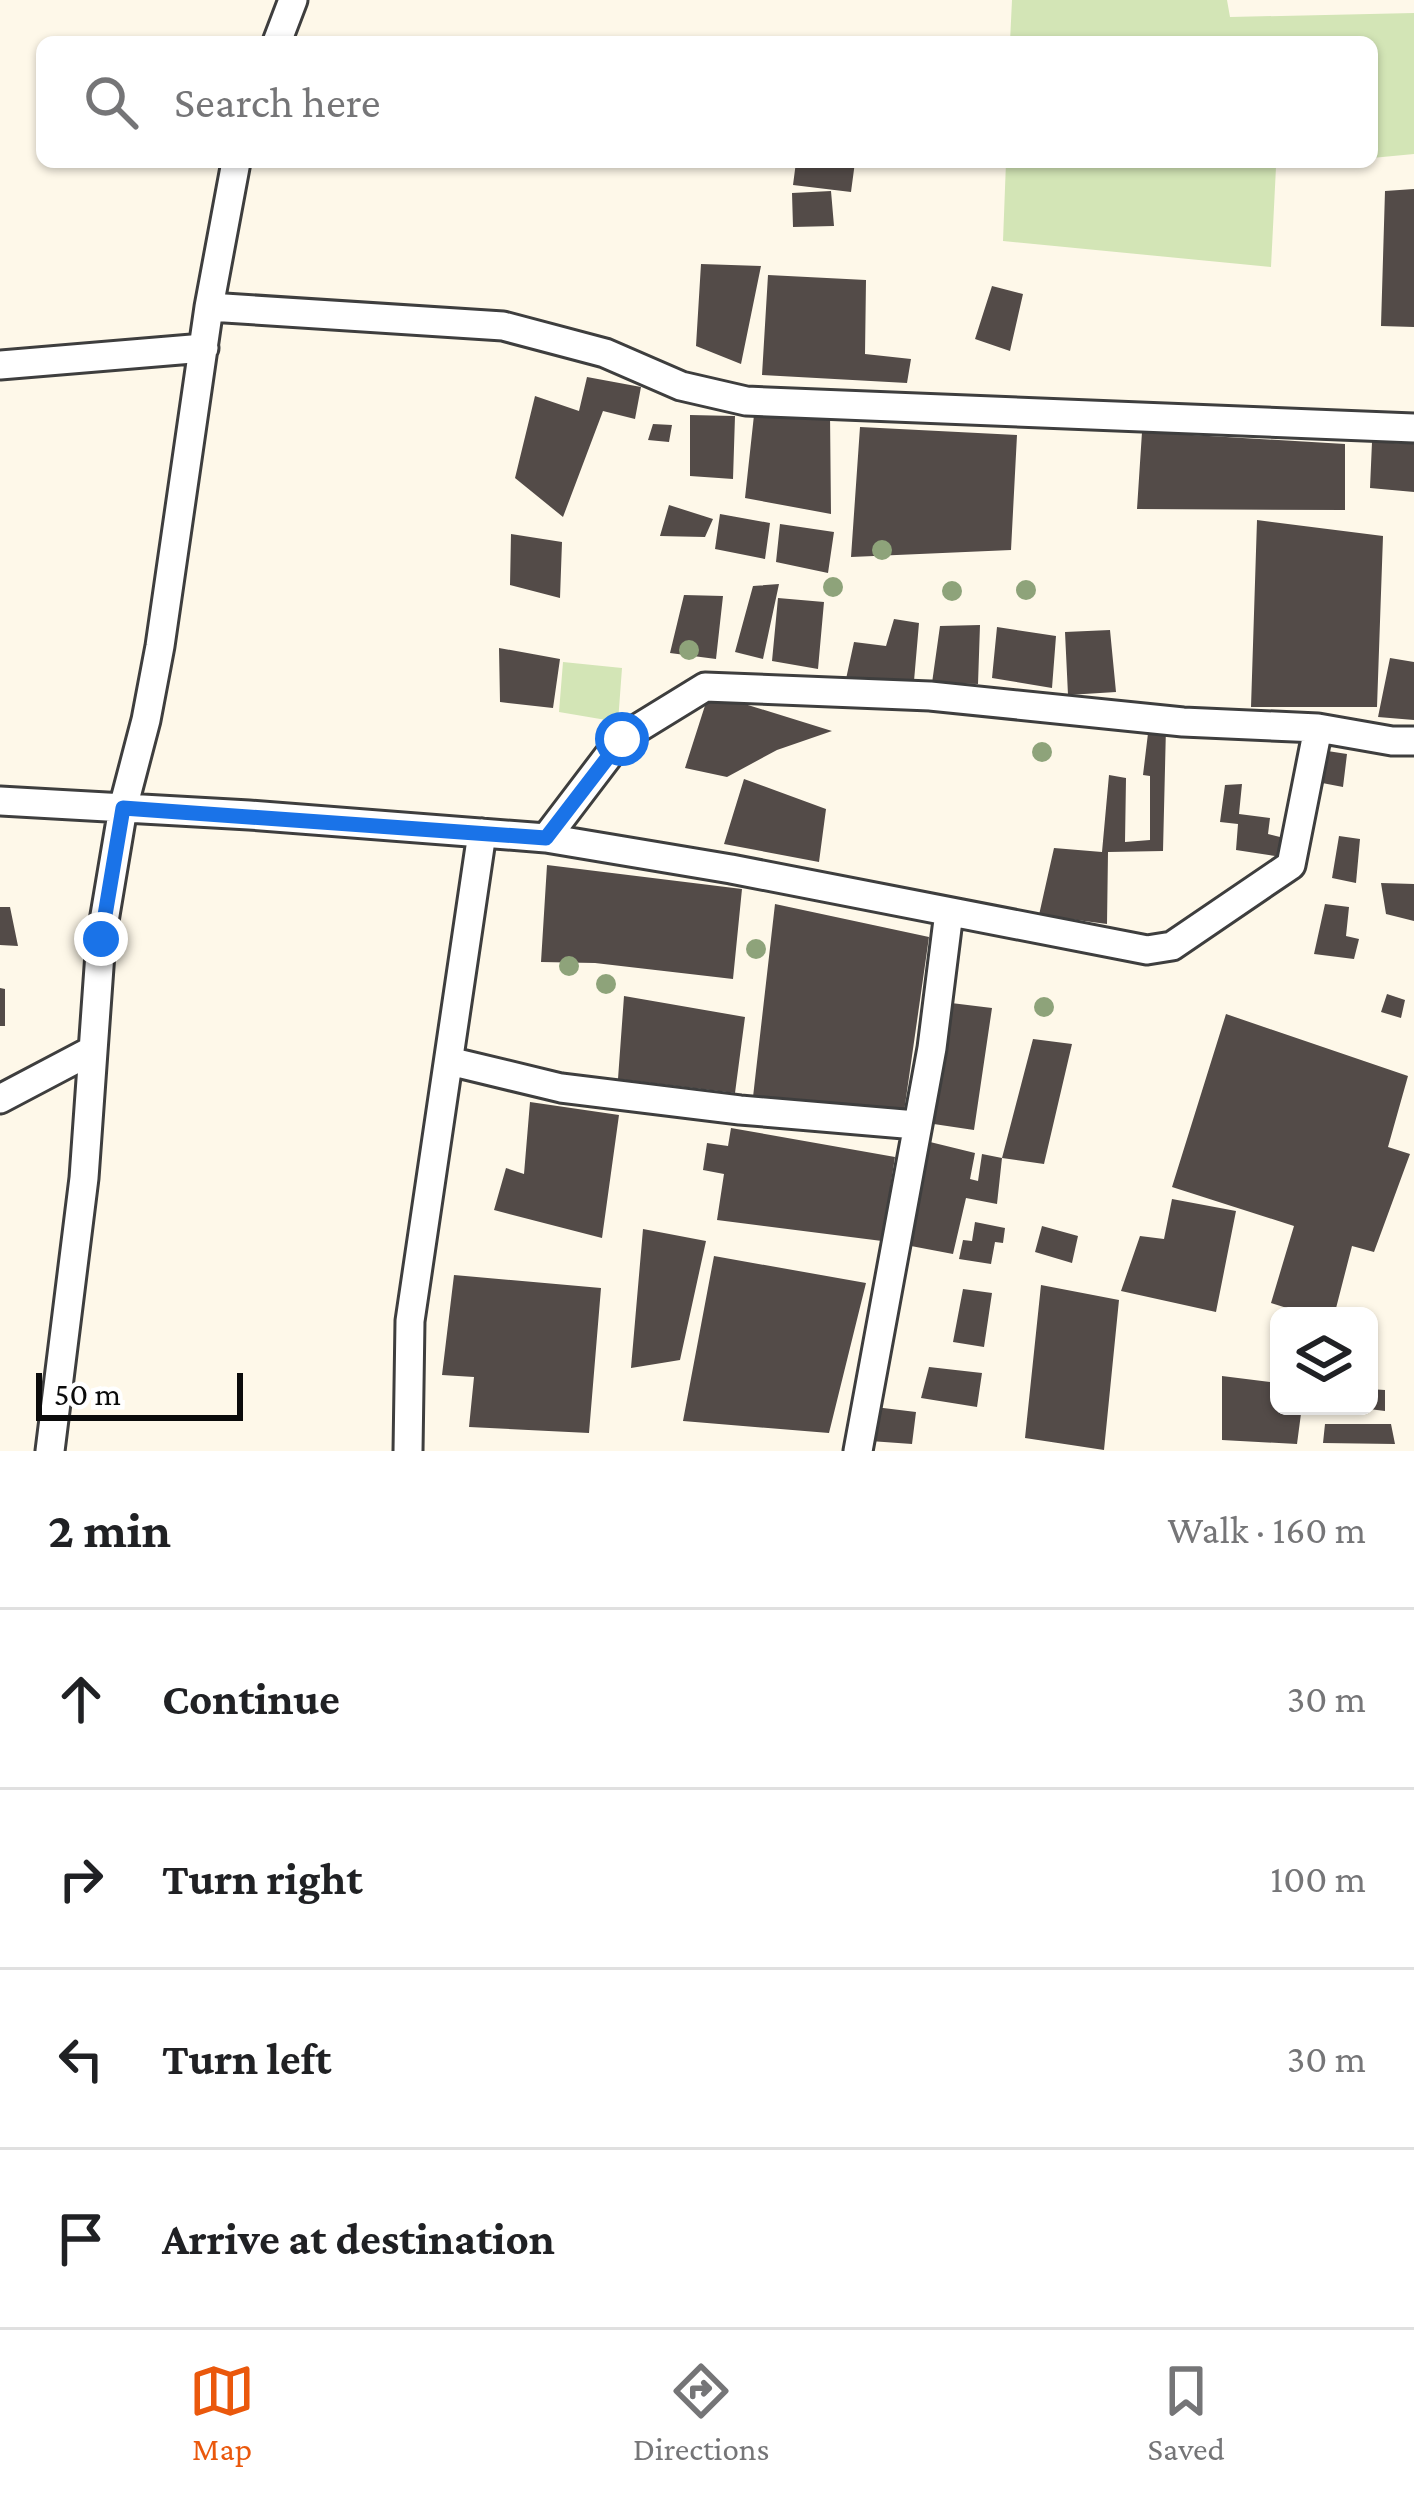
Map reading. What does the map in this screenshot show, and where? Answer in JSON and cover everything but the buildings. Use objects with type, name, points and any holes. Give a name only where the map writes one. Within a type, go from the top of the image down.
[{"type":"street","points":[[279,36],[293,0]]},
{"type":"street","points":[[50,1451],[84,1178],[101,939],[123,808],[160,646],[208,308],[235,168]]},
{"type":"street","points":[[208,308],[503,326],[605,353],[681,386],[746,400],[1414,428]]},
{"type":"street","points":[[0,365],[204,348]]},
{"type":"street","points":[[546,838],[622,739],[705,687],[930,696],[1414,740]]},
{"type":"street","points":[[0,801],[546,838],[1147,950],[1172,946],[1291,865],[1318,728]]},
{"type":"street","points":[[408,1451],[410,1322],[482,833]]},
{"type":"street","points":[[858,1451],[932,1048],[949,912]]},
{"type":"street","points":[[0,1099],[91,1051]]},
{"type":"street","points":[[449,1061],[561,1088],[916,1125]]},
{"type":"green space","points":[[1012,0],[1227,0],[1230,17],[1414,13],[1414,154],[1378,157],[1378,36],[1010,36]]},
{"type":"green space","points":[[1006,168],[1276,168],[1271,267],[1003,241]]},
{"type":"green space","points":[[563,662],[622,668],[618,722],[559,712]]},
{"type":"route","points":[[101,939],[123,808],[546,838],[622,739]]}]
